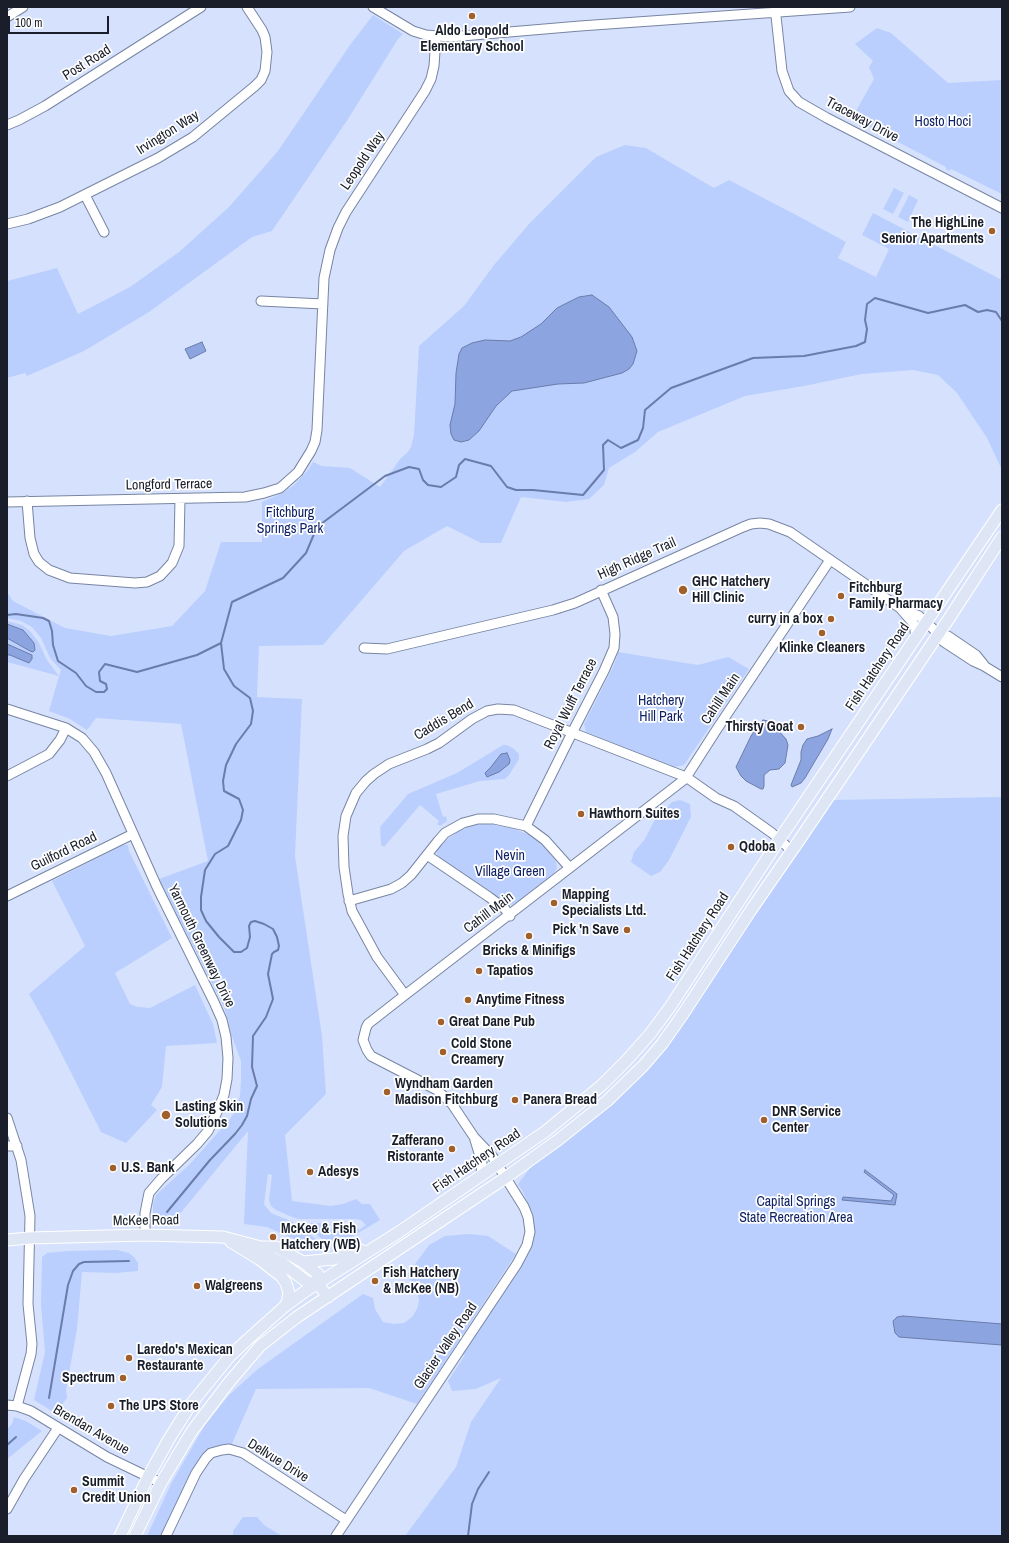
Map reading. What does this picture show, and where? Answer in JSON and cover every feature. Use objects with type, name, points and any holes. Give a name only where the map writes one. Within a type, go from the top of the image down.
[{"type":"main road","name":"Fish Hatchery Road","points":[[120,1536],[148,1477],[191,1404],[230,1356],[261,1326],[284,1307],[546,1131],[602,1085],[650,1034],[670,1007],[779,840],[1002,510]]},
{"type":"main road","name":"Fish Hatchery Road","points":[[135,1536],[161,1483],[201,1418],[260,1346],[282,1327],[505,1178],[590,1116],[643,1066],[662,1044],[683,1014],[751,910],[939,634],[1002,537]]},
{"type":"main road","name":"McKee Road","points":[[7,1240],[29,1238],[145,1235],[223,1237],[261,1247],[276,1247],[303,1262],[318,1274],[318,1284],[328,1297]]},
{"type":"main road","name":"McKee Road","points":[[7,1237],[29,1238]]},
{"type":"main road","points":[[223,1237],[259,1259],[281,1276],[286,1283],[289,1293],[287,1303],[284,1307]]},
{"type":"main road","points":[[261,1247],[270,1257],[286,1266],[307,1282],[318,1284]]},
{"type":"main road","points":[[303,1262],[334,1259],[360,1250],[373,1248]]},
{"type":"street","points":[[7,17],[23,7]]},
{"type":"street","name":"Post Road","points":[[7,125],[45,106],[201,7]]},
{"type":"street","name":"Irvington Way","points":[[7,224],[43,214],[85,195],[176,148],[193,137],[255,86],[265,71],[268,52],[262,30],[247,7]]},
{"type":"street","points":[[373,7],[413,31],[436,37],[775,10],[850,7]]},
{"type":"street","name":"Traceway Drive","points":[[775,10],[782,71],[789,91],[799,102],[827,118],[1002,208]]},
{"type":"street","name":"Leopold Way","points":[[311,451],[315,442],[318,414],[325,268],[330,250],[346,212],[425,91],[431,79],[434,66],[436,37]]},
{"type":"street","points":[[85,195],[104,232]]},
{"type":"street","points":[[261,301],[323,304]]},
{"type":"street","name":"Longford Terrace","points":[[7,502],[235,498],[256,495],[280,488],[298,472],[311,451]]},
{"type":"street","points":[[27,502],[30,538],[34,554],[49,570],[70,578],[135,584],[147,582],[160,576],[172,563],[180,546],[180,499]]},
{"type":"street","name":"High Ridge Trail","points":[[364,648],[387,649],[503,623],[576,603],[601,590],[751,524],[769,524],[782,528],[900,608],[919,616],[939,634],[944,642],[1002,678]]},
{"type":"street","name":"Cahill Main","points":[[497,1165],[492,1156],[474,1137],[452,1104],[443,1095],[437,1090],[371,1056],[363,1040],[368,1024],[510,916],[667,794],[686,777],[830,560]]},
{"type":"street","name":"Royal Wulff Terrace","points":[[526,826],[604,671],[614,648],[616,634],[613,617],[601,590]]},
{"type":"street","name":"High Ridge Trail","points":[[900,608],[914,624],[916,637]]},
{"type":"street","name":"Yarmouth Greenway Drive","points":[[7,709],[66,728],[82,738],[103,767],[157,887],[214,1002],[223,1026],[228,1058],[227,1079],[224,1095],[208,1132],[198,1144],[148,1193],[145,1213],[145,1235]]},
{"type":"street","name":"Caddis Bend","points":[[405,995],[377,957],[355,919],[349,901],[344,867],[343,836],[349,808],[356,794],[366,781],[374,774],[389,764],[427,749],[472,719],[487,711],[514,710],[686,777],[716,798],[734,806],[772,833],[792,851]]},
{"type":"street","points":[[7,776],[49,754],[60,740],[66,728]]},
{"type":"street","points":[[349,901],[377,893],[402,883],[445,833],[470,821],[494,819],[526,826],[545,840],[570,868]]},
{"type":"street","name":"Guilford Road","points":[[7,896],[133,834]]},
{"type":"street","points":[[427,855],[487,896],[504,909],[510,916]]},
{"type":"street","points":[[7,1118],[17,1146],[24,1173],[30,1216],[28,1304],[32,1344],[31,1354],[17,1406]]},
{"type":"street","name":"Cahill Main","points":[[474,1137],[482,1163],[482,1175]]},
{"type":"street","points":[[7,1146],[17,1146]]},
{"type":"street","name":"Glacier Valley Road","points":[[336,1536],[517,1264],[527,1245],[530,1232],[528,1217],[524,1207],[497,1165]]},
{"type":"street","name":"Brendan Avenue","points":[[7,1405],[17,1406],[31,1411],[107,1458],[161,1483]]},
{"type":"street","points":[[7,1508],[24,1479],[58,1428]]},
{"type":"street","name":"Dellvue Drive","points":[[166,1536],[196,1473],[206,1458],[211,1453],[229,1449],[242,1453],[346,1520]]},
{"type":"green space","points":[[373,15],[403,34],[398,39],[348,119],[272,231],[252,237],[149,312],[84,351],[27,376],[25,373],[7,378],[7,281],[57,268],[78,314],[130,287],[179,252],[229,207],[278,151],[350,45]]},
{"type":"green space","name":"Hosto Hoci","points":[[877,28],[891,33],[948,83],[1002,80],[1002,194],[951,169],[949,171],[946,167],[852,118],[874,79],[869,67],[873,61],[855,44]]},
{"type":"green space","name":"Fitchburg Springs Park","points":[[625,145],[646,148],[714,188],[729,180],[846,242],[838,258],[876,277],[889,249],[862,235],[873,213],[1002,280],[1002,470],[987,438],[957,393],[938,375],[913,370],[862,374],[745,396],[658,432],[635,452],[609,468],[604,485],[589,499],[566,502],[521,497],[501,543],[481,543],[447,526],[404,551],[323,645],[259,646],[257,697],[302,699],[295,856],[322,1036],[326,1094],[285,1135],[292,1201],[331,1206],[343,1204],[356,1199],[362,1204],[370,1204],[380,1220],[353,1236],[327,1243],[303,1223],[328,1223],[333,1229],[339,1227],[340,1224],[357,1227],[359,1230],[366,1225],[361,1220],[299,1219],[276,1210],[271,1206],[269,1200],[272,1175],[268,1174],[264,1204],[271,1213],[293,1222],[324,1245],[321,1247],[308,1245],[267,1227],[244,1224],[248,1131],[179,1215],[179,1221],[159,1221],[155,1218],[153,1213],[153,1204],[156,1195],[190,1164],[230,1119],[234,1113],[240,1096],[241,1061],[231,1034],[224,1007],[159,879],[208,861],[181,724],[96,718],[87,730],[70,719],[49,711],[61,670],[50,658],[41,638],[32,627],[21,621],[7,618],[7,592],[13,601],[65,628],[111,636],[172,626],[205,591],[221,542],[262,542],[262,502],[293,486],[308,470],[313,462],[322,466],[350,468],[380,487],[411,447],[414,435],[419,346],[464,306],[494,265],[529,224],[596,157]]},
{"type":"green space","points":[[894,188],[904,193],[893,214],[883,209]]},
{"type":"green space","points":[[909,195],[918,200],[908,222],[898,217]]},
{"type":"green space","points":[[7,621],[22,625],[30,631],[39,643],[47,660],[59,676],[7,662],[7,655],[10,655],[29,663],[32,655],[7,644],[7,638],[18,645],[23,630],[7,624]]},
{"type":"green space","name":"Hatchery Hill Park","points":[[618,652],[698,665],[728,657],[749,669],[684,765],[674,767],[586,732],[584,724],[614,665]]},
{"type":"green space","points":[[503,745],[507,745],[519,754],[519,759],[505,779],[480,781],[436,794],[443,817],[446,816],[447,821],[440,826],[437,824],[439,821],[420,805],[384,847],[381,845],[380,827],[408,794],[457,773]]},
{"type":"green space","name":"Capital Springs State Recreation Area","points":[[1002,797],[1002,1536],[405,1536],[456,1467],[471,1422],[501,1378],[476,1389],[452,1391],[448,1381],[465,1355],[460,1355],[531,1245],[534,1233],[533,1217],[524,1194],[518,1184],[534,1163],[579,1131],[600,1113],[686,1018],[832,800]]},
{"type":"green space","points":[[680,800],[690,804],[691,817],[669,860],[660,872],[651,876],[631,862],[634,852],[645,839],[654,821],[672,802]]},
{"type":"green space","name":"Nevin Village Green","points":[[488,824],[512,828],[532,836],[541,842],[556,861],[557,868],[554,873],[512,905],[505,902],[439,858],[437,854],[437,849],[441,844],[459,831],[474,825]]},
{"type":"green space","points":[[123,845],[128,845],[129,851],[172,938],[115,973],[130,1004],[138,1007],[150,1008],[195,985],[213,1024],[217,1043],[166,1046],[162,1087],[151,1105],[157,1110],[126,1143],[101,1132],[52,1035],[29,994],[85,946],[52,881]]},
{"type":"green space","points":[[469,1234],[488,1236],[516,1254],[417,1404],[369,1388],[256,1389],[231,1446],[209,1451],[162,1536],[147,1536],[172,1482],[205,1425],[229,1395],[258,1369],[363,1294],[373,1298],[375,1309],[383,1322],[394,1324],[404,1323],[412,1317],[417,1309],[419,1301],[417,1291],[407,1275],[429,1245],[445,1236]]},
{"type":"green space","points":[[117,1250],[129,1253],[134,1257],[138,1263],[138,1271],[116,1273],[82,1272],[77,1329],[66,1390],[67,1398],[55,1413],[34,1400],[45,1352],[41,1305],[42,1257],[47,1253],[67,1251]]},
{"type":"green space","points":[[14,1417],[26,1421],[42,1431],[7,1459],[7,1429],[12,1424]]},
{"type":"green space","points":[[243,1517],[257,1517],[264,1525],[282,1536],[233,1536],[233,1531]]},
{"type":"shaded area","points":[[592,295],[609,307],[632,337],[637,351],[633,364],[629,369],[622,373],[584,383],[558,384],[512,391],[496,406],[479,431],[469,440],[461,442],[454,440],[451,434],[450,425],[455,404],[456,373],[459,354],[462,348],[472,343],[485,340],[510,341],[521,337],[541,324],[557,308],[579,297]]},
{"type":"shaded area","points":[[202,342],[206,351],[190,359],[185,349]]},
{"type":"shaded area","points":[[7,624],[23,630],[34,643],[35,650],[33,652],[7,638]]},
{"type":"shaded area","points":[[7,644],[32,655],[32,659],[29,663],[7,655]]},
{"type":"shaded area","points":[[763,720],[768,721],[775,727],[786,739],[788,745],[785,763],[779,769],[770,770],[764,775],[764,786],[763,789],[761,789],[746,781],[736,767],[751,736]]},
{"type":"shaded area","points":[[832,729],[828,739],[805,778],[801,783],[792,787],[791,785],[801,760],[803,745],[807,739],[818,736]]},
{"type":"shaded area","points":[[507,753],[510,760],[509,764],[499,772],[487,777],[485,773],[501,754]]},
{"type":"shaded area","points":[[865,1170],[897,1194],[895,1205],[842,1200],[843,1197],[891,1201],[894,1195],[864,1172]]},
{"type":"shaded area","points":[[903,1316],[1002,1324],[1002,1345],[899,1337],[895,1333],[893,1321],[897,1317]]},
{"type":"waterway","points":[[167,1212],[210,1160],[235,1134],[247,1116],[251,1099],[257,1086],[252,1067],[253,1036],[266,1017],[273,999],[268,974],[272,954],[278,950],[279,946],[273,929],[255,921],[251,922],[249,926],[250,937],[247,948],[241,952],[234,952],[206,921],[201,910],[201,897],[205,870],[215,854],[228,846],[241,820],[243,810],[239,799],[224,791],[223,781],[226,765],[236,744],[251,724],[253,711],[250,698],[234,686],[224,669],[221,643],[232,602],[283,578],[306,553],[317,527],[385,476],[409,467],[419,469],[423,480],[428,485],[441,487],[456,477],[459,465],[465,459],[491,466],[507,487],[516,490],[533,490],[583,495],[604,470],[603,445],[608,440],[621,448],[638,440],[643,428],[645,410],[671,388],[753,358],[804,356],[856,346],[865,342],[867,329],[865,320],[867,304],[875,298],[928,313],[965,305],[978,312],[987,310],[996,312],[1002,321]]},
{"type":"waterway","points":[[7,615],[16,614],[43,618],[49,621],[52,631],[53,645],[58,661],[76,673],[86,686],[96,692],[104,692],[107,689],[106,684],[100,681],[99,672],[105,664],[137,672],[197,655],[221,643]]},
{"type":"waterway","points":[[49,1398],[68,1285],[73,1271],[79,1264],[84,1262],[129,1261]]},
{"type":"waterway","points":[[7,1445],[16,1437]]},
{"type":"waterway","points":[[468,1536],[472,1504],[478,1489],[489,1472]]},
{"type":"place","name":"Aldo Leopold Elementary School","points":[[472,16]]},
{"type":"place","name":"The HighLine Senior Apartments","points":[[992,231]]},
{"type":"place","name":"GHC Hatchery Hill Clinic","points":[[683,590]]},
{"type":"place","name":"Fitchburg Family Pharmacy","points":[[841,596]]},
{"type":"place","name":"curry in a box","points":[[831,619]]},
{"type":"place","name":"Klinke Cleaners","points":[[822,633]]},
{"type":"place","name":"Thirsty Goat","points":[[801,727]]},
{"type":"place","name":"Hawthorn Suites","points":[[581,814]]},
{"type":"place","name":"Qdoba","points":[[731,847]]},
{"type":"place","name":"Mapping Specialists Ltd.","points":[[554,903]]},
{"type":"place","name":"Pick 'n Save","points":[[627,930]]},
{"type":"place","name":"Bricks & Minifigs","points":[[529,936]]},
{"type":"place","name":"Tapatios","points":[[479,971]]},
{"type":"place","name":"Anytime Fitness","points":[[468,1000]]},
{"type":"place","name":"Great Dane Pub","points":[[441,1022]]},
{"type":"place","name":"Cold Stone Creamery","points":[[443,1052]]},
{"type":"place","name":"Wyndham Garden Madison Fitchburg","points":[[387,1092]]},
{"type":"place","name":"Panera Bread","points":[[515,1100]]},
{"type":"place","name":"Lasting Skin Solutions","points":[[166,1115]]},
{"type":"place","name":"DNR Service Center","points":[[764,1120]]},
{"type":"place","name":"Zafferano Ristorante","points":[[452,1149]]},
{"type":"place","name":"U.S. Bank","points":[[113,1168]]},
{"type":"place","name":"Adesys","points":[[310,1172]]},
{"type":"place","name":"McKee & Fish Hatchery (WB)","points":[[273,1237]]},
{"type":"place","name":"Fish Hatchery & McKee (NB)","points":[[375,1281]]},
{"type":"place","name":"Walgreens","points":[[197,1286]]},
{"type":"place","name":"Laredo's Mexican Restaurante","points":[[129,1358]]},
{"type":"place","name":"Spectrum","points":[[123,1378]]},
{"type":"place","name":"The UPS Store","points":[[111,1406]]},
{"type":"place","name":"Summit Credit Union","points":[[74,1490]]}]
